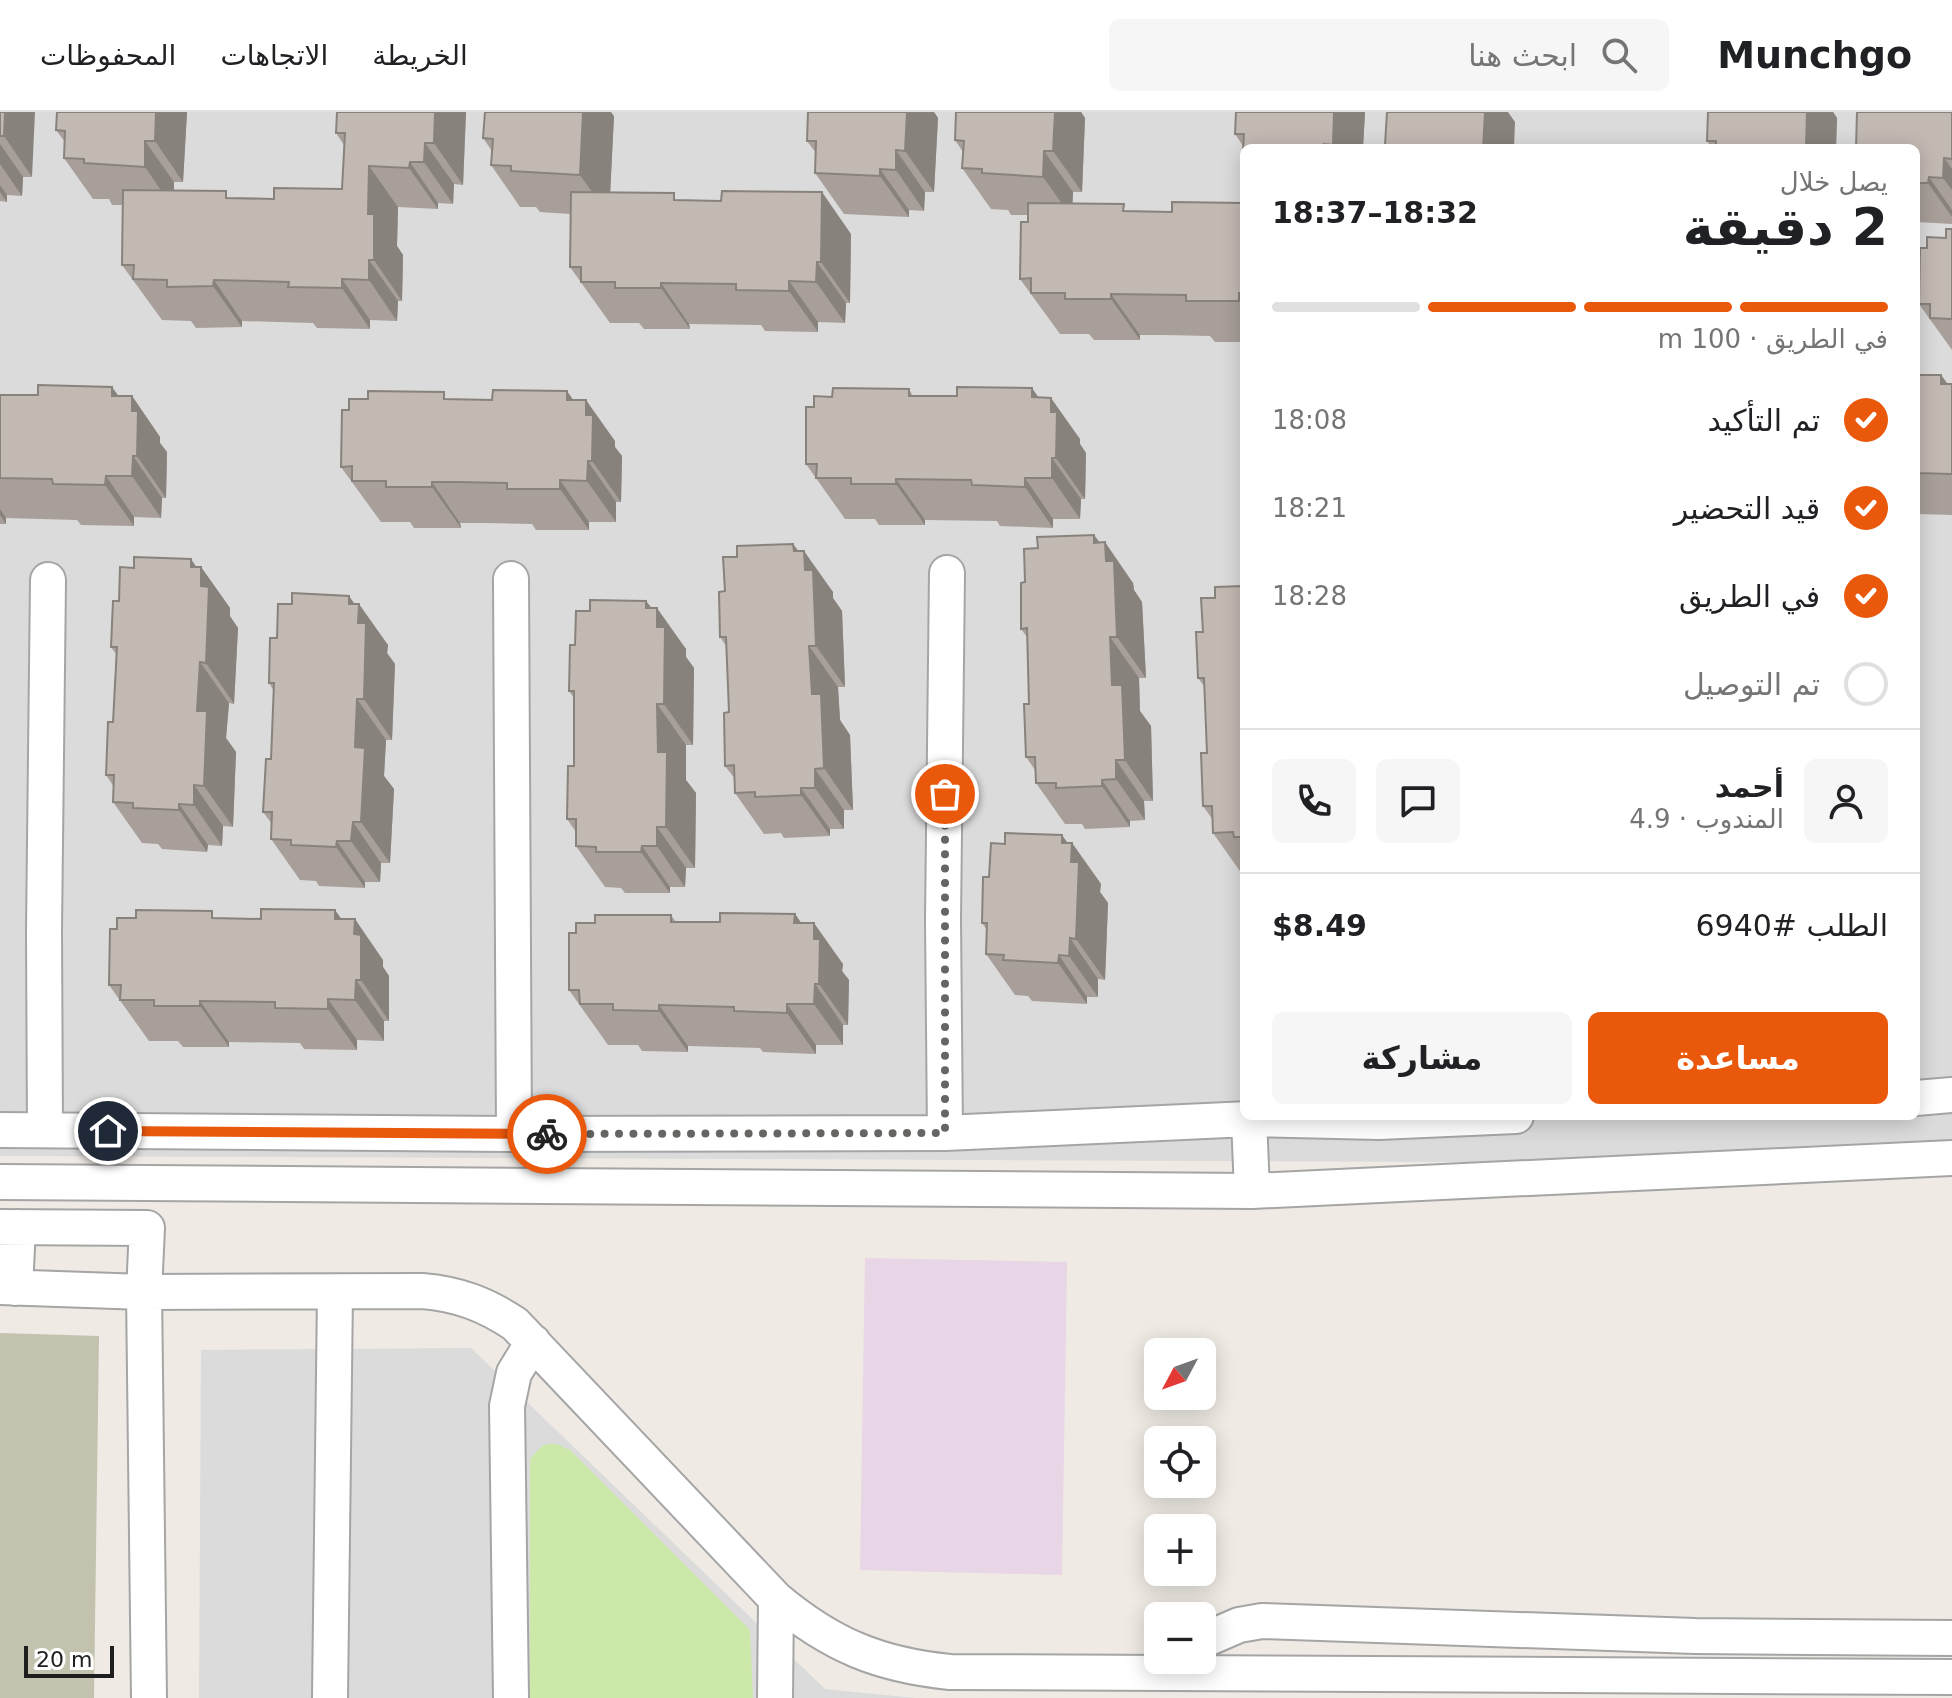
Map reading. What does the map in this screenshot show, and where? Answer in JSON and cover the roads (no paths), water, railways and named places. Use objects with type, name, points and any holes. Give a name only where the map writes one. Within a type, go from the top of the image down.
[{"type":"street","points":[[945,1133],[943,920],[947,573]]},
{"type":"street","points":[[511,579],[514,1134]]},
{"type":"street","points":[[45,1130],[48,580]]},
{"type":"street","points":[[1920,1098],[1952,1095]]},
{"type":"street","points":[[0,1130],[945,1133],[1240,1119]]},
{"type":"street","points":[[1249,1120],[1252,1191]]},
{"type":"street","points":[[1292,1120],[1400,1120]]},
{"type":"street","points":[[0,1182],[1252,1191],[1952,1158]]},
{"type":"street","points":[[149,1698],[144,1292],[147,1228],[9,1227],[8,1288],[144,1292],[335,1293],[373,1290],[447,1293],[471,1299],[494,1310],[515,1324],[533,1342],[776,1599],[827,1638],[856,1652],[950,1685],[1112,1686],[1168,1677],[1324,1686],[1874,1687],[1952,1677]]},
{"type":"street","points":[[330,1698],[335,1293]]},
{"type":"street","points":[[511,1698],[507,1406],[514,1373],[533,1342]]},
{"type":"street","points":[[775,1698],[776,1599]]},
{"type":"street","points":[[1216,1635],[1239,1625],[1262,1621],[1695,1636],[1952,1638]]},
{"type":"street","points":[[1695,1636],[1695,1687]]}]
